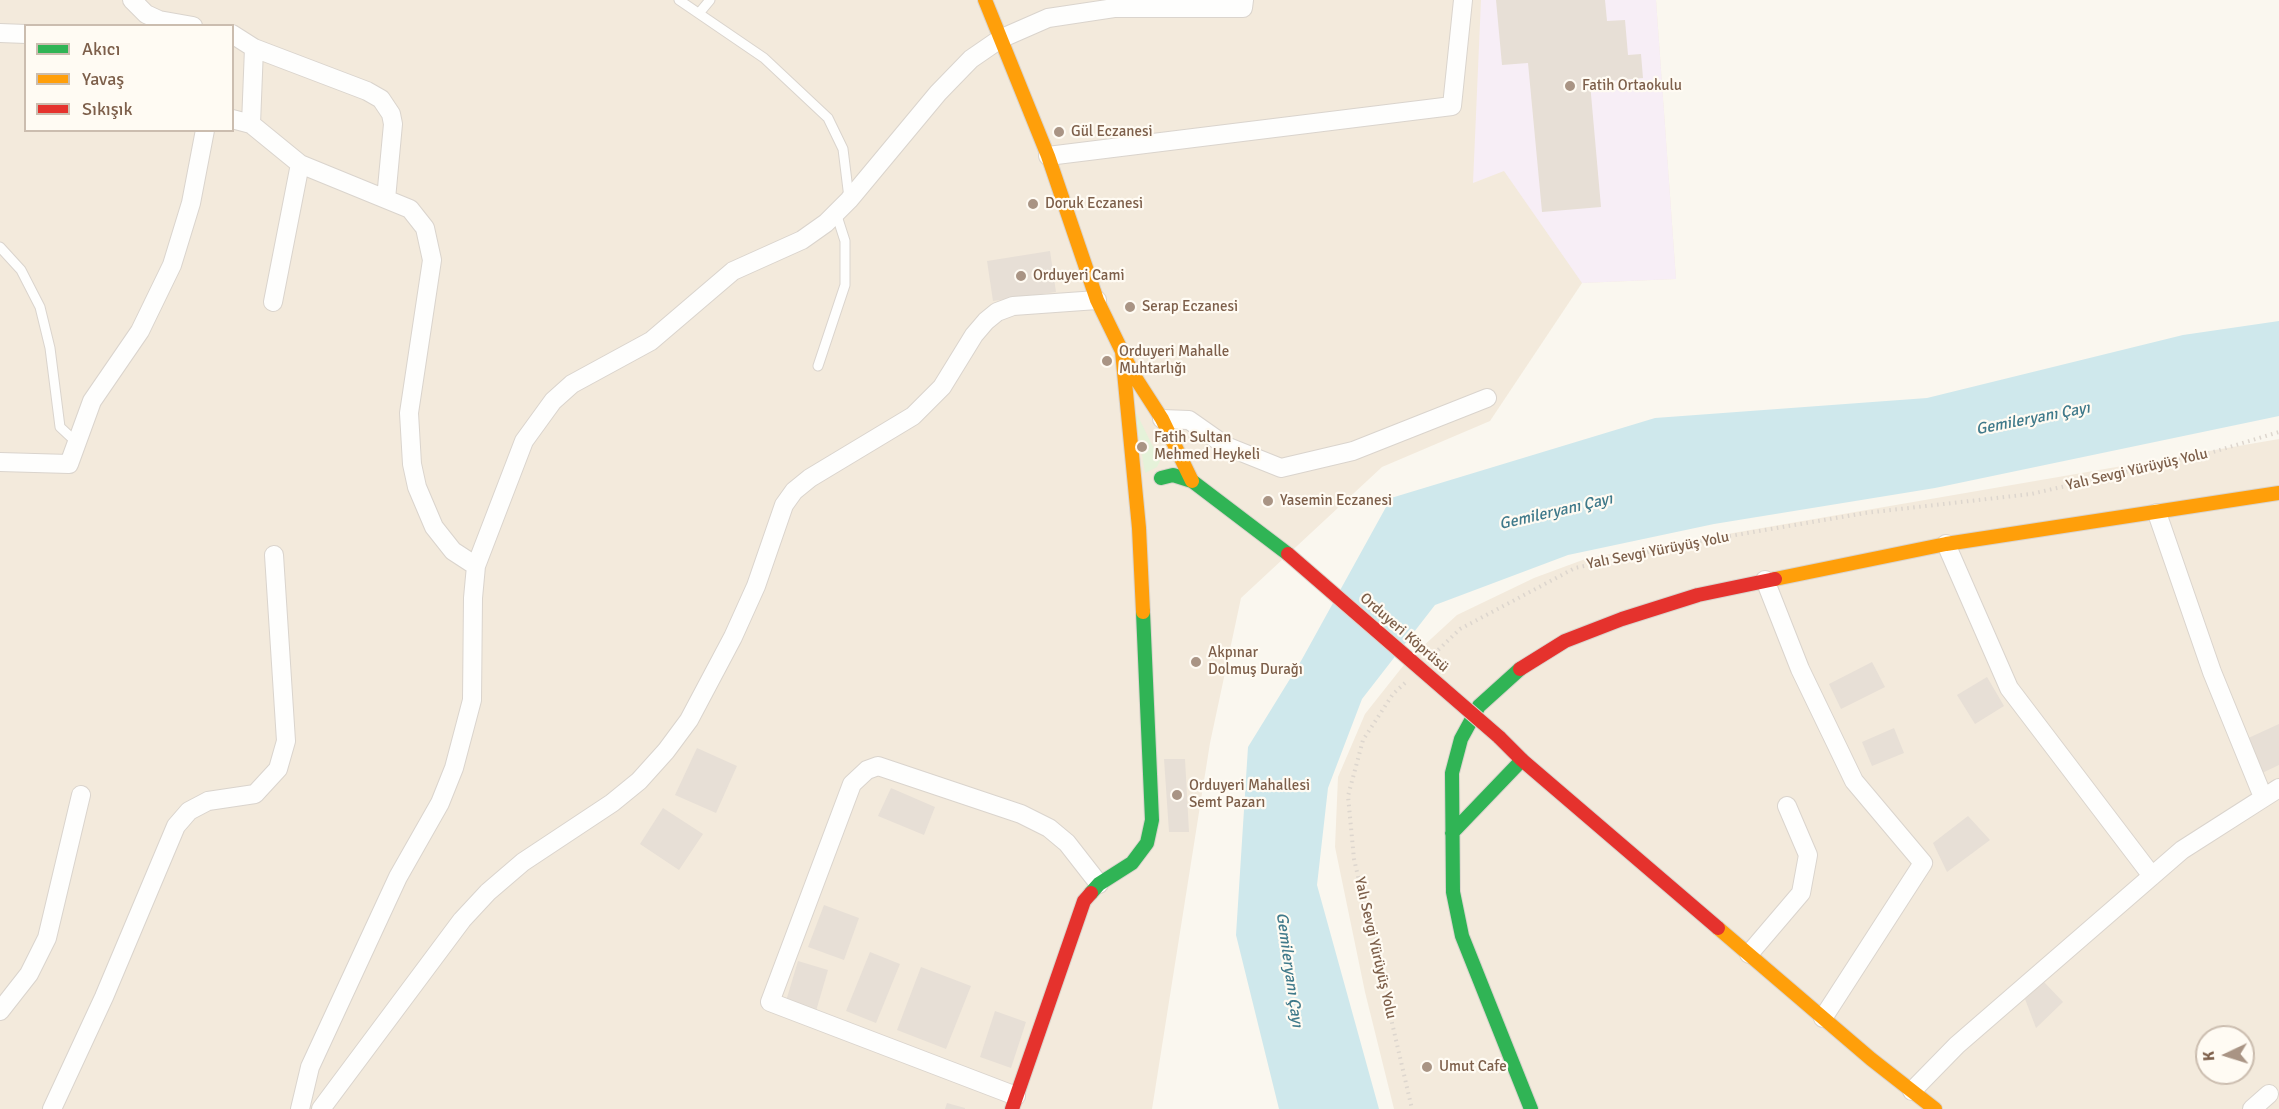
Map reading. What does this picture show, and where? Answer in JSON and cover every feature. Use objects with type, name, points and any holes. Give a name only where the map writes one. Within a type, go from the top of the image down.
[{"type":"street","points":[[132,0],[146,14],[159,20],[182,24]]},
{"type":"street","points":[[985,0],[1048,156],[1097,300],[1133,374],[1162,418],[1192,481]]},
{"type":"street","points":[[300,1109],[310,1067],[398,877],[440,803],[454,768],[472,700],[472,598],[476,566],[524,441],[553,401],[591,373],[651,341],[733,271],[802,240],[836,213],[938,93],[970,59],[1000,39],[1048,18],[1114,8],[1243,8],[1244,0]]},
{"type":"street","points":[[1048,156],[1452,106],[1463,0]]},
{"type":"street","points":[[0,33],[24,34]]},
{"type":"street","points":[[234,35],[254,48],[367,91],[387,106],[393,124],[386,199]]},
{"type":"street","points":[[251,124],[254,48]]},
{"type":"street","points":[[234,120],[251,124],[300,164],[410,209],[417,217],[427,236],[432,260],[409,413],[409,437],[417,487],[434,527],[443,541],[453,551],[476,566]]},
{"type":"street","points":[[0,462],[69,464],[75,441],[101,383],[140,331],[169,273],[191,203],[205,132]]},
{"type":"street","points":[[273,302],[300,164]]},
{"type":"street","points":[[321,1109],[462,920],[488,892],[523,862],[612,803],[639,781],[666,751],[688,720],[734,638],[756,586],[784,505],[794,491],[810,478],[913,416],[942,387],[974,335],[997,312],[1013,306],[1097,300]]},
{"type":"street","points":[[1099,884],[1067,843],[1049,828],[1021,814],[878,766],[867,770],[852,784],[770,1002],[1014,1102],[1072,929],[1084,901],[1099,884],[1132,863],[1147,843],[1152,820],[1138,528],[1122,351]]},
{"type":"street","points":[[1162,418],[1189,420],[1226,446],[1281,468],[1353,451],[1487,398]]},
{"type":"street","points":[[1138,528],[1142,502],[1149,487],[1168,470],[1173,441]]},
{"type":"street","points":[[1161,478],[1173,475],[1192,481]]},
{"type":"street","name":"Orduyeri Köprüsü","points":[[1192,481],[1288,554],[1499,737],[1522,760],[1930,1107]]},
{"type":"street","points":[[1531,1109],[1462,936],[1453,892],[1452,833],[1452,773],[1461,739],[1479,706],[1524,666],[1565,642],[1622,619],[1698,595],[1946,544],[2279,493]]},
{"type":"street","points":[[1912,1091],[1957,1045],[2182,850],[2271,793],[2212,672],[2157,513]]},
{"type":"street","points":[[1946,544],[2009,688],[2152,876]]},
{"type":"street","points":[[52,1109],[104,997],[176,826],[189,812],[208,801],[255,794],[278,769],[286,741],[274,555]]},
{"type":"street","points":[[1765,580],[1800,669],[1854,781],[1923,863],[1823,1018]]},
{"type":"street","points":[[1452,833],[1522,760]]},
{"type":"street","points":[[0,1011],[29,974],[47,938],[81,795]]},
{"type":"street","points":[[1749,954],[1801,893],[1808,855],[1787,806]]},
{"type":"street","points":[[2252,1109],[2269,1094]]},
{"type":"lane","points":[[679,0],[700,12],[764,58],[828,118],[843,150],[847,166],[849,200]]},
{"type":"lane","points":[[700,12],[710,0]]},
{"type":"lane","points":[[818,366],[838,308],[847,270],[845,241],[836,213]]},
{"type":"lane","points":[[0,247],[21,270],[40,307],[50,348],[60,428],[75,441]]},
{"type":"path","name":"Yalı Sevgi Yürüyüş Yolu","points":[[1426,662],[1460,629],[1575,567],[1695,542],[1865,513],[2031,494],[2212,452],[2279,432]]},
{"type":"path","name":"Yalı Sevgi Yürüyüş Yolu","points":[[1410,678],[1394,694],[1362,741],[1348,796],[1354,859],[1412,1109]]},
{"type":"shaded area","points":[[0,0],[1656,0],[1676,279],[1582,283],[1490,421],[1382,467],[1241,598],[1210,743],[1152,1109],[0,1109]]},
{"type":"shaded area","name":"Fatih Ortaokulu","points":[[1481,0],[1656,0],[1676,279],[1582,283],[1504,171],[1473,183]]},
{"type":"shaded area","points":[[2279,439],[2279,1109],[1394,1109],[1365,992],[1335,847],[1338,777],[1365,714],[1407,661],[1457,615],[1534,578],[1588,558]]},
{"type":"green space","points":[[1134,408],[1160,461],[1157,467],[1145,473]]},
{"type":"water","name":"Gemileryanı Çayı","points":[[2279,321],[2279,416],[1935,488],[1714,524],[1568,555],[1435,605],[1362,699],[1328,788],[1317,885],[1379,1109],[1279,1109],[1236,935],[1248,747],[1301,661],[1391,498],[1655,418],[1927,398],[2183,335]]},
{"type":"building","points":[[1496,0],[1605,0],[1607,21],[1625,20],[1628,55],[1641,54],[1643,78],[1590,83],[1601,207],[1542,212],[1528,63],[1502,65]]},
{"type":"building","name":"Orduyeri Cami","points":[[1050,251],[1056,292],[993,301],[987,261]]},
{"type":"building","points":[[1872,662],[1885,687],[1841,709],[1829,684]]},
{"type":"building","points":[[1987,677],[2004,706],[1975,724],[1957,695]]},
{"type":"building","points":[[2279,724],[2279,765],[2260,774],[2244,740]]},
{"type":"building","points":[[1894,728],[1904,753],[1872,766],[1862,742]]},
{"type":"building","points":[[697,748],[737,766],[716,813],[675,795]]},
{"type":"building","name":"Orduyeri Mahallesi Semt Pazarı","points":[[1164,759],[1185,759],[1189,832],[1169,832]]},
{"type":"building","points":[[891,788],[935,807],[924,835],[878,816]]},
{"type":"building","points":[[663,808],[703,834],[679,870],[640,844]]},
{"type":"building","points":[[1968,816],[1990,840],[1947,872],[1933,843]]},
{"type":"building","points":[[824,905],[859,918],[844,960],[808,947]]},
{"type":"building","points":[[870,952],[900,964],[876,1023],[846,1011]]},
{"type":"building","points":[[798,961],[828,970],[816,1011],[786,1001]]},
{"type":"building","points":[[921,967],[971,986],[946,1049],[897,1030]]},
{"type":"building","points":[[2044,982],[2063,1002],[2036,1028],[2025,999]]},
{"type":"building","points":[[995,1011],[1026,1022],[1011,1068],[980,1057]]},
{"type":"building","points":[[947,1103],[965,1108],[965,1109],[945,1109]]},
{"type":"traffic: fast","points":[[1161,478],[1173,475],[1192,481],[1288,554]]},
{"type":"traffic: fast","points":[[1091,893],[1099,884],[1132,863],[1147,843],[1152,820],[1143,612]]},
{"type":"traffic: fast","points":[[1520,669],[1479,706],[1461,739],[1452,773],[1453,892],[1462,936],[1531,1109]]},
{"type":"traffic: fast","points":[[1452,833],[1522,760]]},
{"type":"traffic: slow","points":[[985,0],[1048,156],[1097,300],[1133,374],[1162,419],[1192,481]]},
{"type":"traffic: slow","points":[[1122,351],[1139,528],[1143,612]]},
{"type":"traffic: slow","points":[[1775,579],[1946,544],[2279,493]]},
{"type":"traffic: slow","points":[[1718,928],[1871,1059],[1935,1109]]},
{"type":"traffic: jam","points":[[1288,554],[1499,737]]},
{"type":"traffic: jam","points":[[1520,669],[1565,641],[1622,619],[1698,595],[1775,579]]},
{"type":"traffic: jam","points":[[1499,737],[1522,760],[1718,928]]},
{"type":"traffic: jam","points":[[1012,1109],[1084,901],[1091,893]]},
{"type":"place","name":"Fatih Ortaokulu","points":[[1570,86]]},
{"type":"place","name":"Gül Eczanesi","points":[[1059,132]]},
{"type":"place","name":"Doruk Eczanesi","points":[[1033,204]]},
{"type":"place","name":"Orduyeri Cami","points":[[1021,276]]},
{"type":"place","name":"Serap Eczanesi","points":[[1130,307]]},
{"type":"place","name":"Orduyeri Mahalle Muhtarlığı","points":[[1107,361]]},
{"type":"place","name":"Fatih Sultan Mehmed Heykeli","points":[[1142,447]]},
{"type":"place","name":"Yasemin Eczanesi","points":[[1268,501]]},
{"type":"place","name":"Akpınar Dolmuş Durağı","points":[[1196,662]]},
{"type":"place","name":"Orduyeri Mahallesi Semt Pazarı","points":[[1177,795]]},
{"type":"place","name":"Umut Cafe","points":[[1427,1067]]}]
